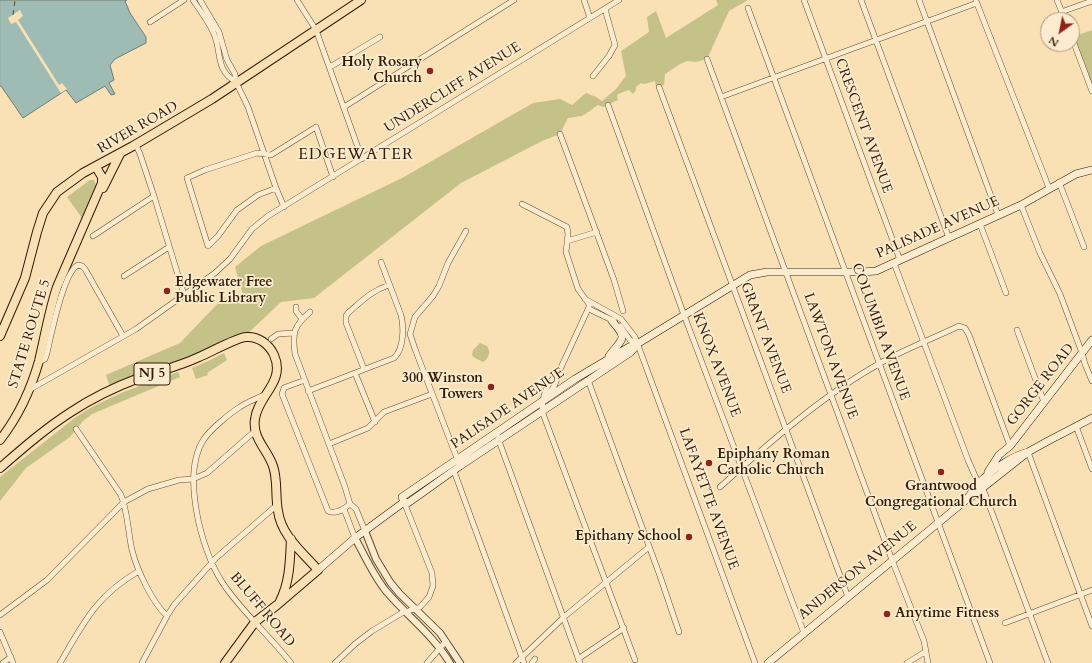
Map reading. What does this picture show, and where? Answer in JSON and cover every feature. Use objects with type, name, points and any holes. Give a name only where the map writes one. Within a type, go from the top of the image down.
[{"type":"main road","name":"RIVER ROAD","points":[[0,336],[25,278],[44,211],[57,192],[83,173],[136,145],[212,99],[361,0]]},
{"type":"main road","points":[[98,195],[106,185],[120,154]]},
{"type":"main road","name":"STATE ROUTE 5","points":[[0,440],[16,416],[29,390],[38,362],[57,287],[98,195],[102,183],[102,177],[96,167]]},
{"type":"main road","name":"PALISADE AVENUE","points":[[225,663],[255,622],[355,538],[404,502],[408,503],[454,471],[459,463],[500,430],[604,361],[629,346],[637,344],[750,275],[758,273],[786,272],[870,272],[1021,205],[1059,182],[1076,174],[1092,170]]},
{"type":"main road","points":[[588,380],[589,375],[599,369],[604,361],[620,344],[623,337],[621,331],[612,321]]},
{"type":"main road","name":"NJ 5","points":[[0,468],[58,421],[85,403],[124,384],[196,359],[244,337],[251,337],[264,342],[268,346],[275,357],[277,364],[276,376],[256,412],[255,431],[274,467],[276,475],[277,505],[282,526],[291,539],[318,570]]},
{"type":"main road","name":"GORGE ROAD","points":[[984,478],[1000,455],[1010,446],[1092,340]]},
{"type":"main road","name":"PALISADE AVENUE","points":[[404,502],[402,497],[499,441],[631,352],[637,344]]},
{"type":"main road","name":"ANDERSON AVENUE","points":[[980,486],[984,478],[1001,465],[1092,418]]},
{"type":"main road","name":"GORGE ROAD","points":[[996,477],[1010,446]]},
{"type":"main road","name":"ANDERSON AVENUE","points":[[768,663],[966,500],[980,486],[996,477],[1021,459],[1028,452]]},
{"type":"main road","points":[[277,605],[285,589],[291,539]]},
{"type":"street","points":[[150,22],[184,0]]},
{"type":"street","points":[[193,0],[215,36],[222,68],[229,78],[236,82]]},
{"type":"street","points":[[200,0],[219,32],[227,60],[235,74],[236,82],[248,107],[284,207]]},
{"type":"street","points":[[297,0],[316,30],[362,159]]},
{"type":"street","points":[[344,107],[514,0]]},
{"type":"street","points":[[584,0],[590,18]]},
{"type":"street","name":"UNDERCLIFF AVENUE","points":[[29,390],[145,323],[216,273],[230,259],[252,230],[268,216],[619,0]]},
{"type":"street","name":"CRESCENT AVENUE","points":[[804,0],[897,261],[924,342],[967,457],[980,486],[1048,663]]},
{"type":"street","points":[[861,0],[949,238]]},
{"type":"street","points":[[919,0],[998,215]]},
{"type":"street","points":[[1057,0],[1062,12],[1092,0]]},
{"type":"street","points":[[721,98],[927,22],[976,1],[1049,188]]},
{"type":"street","name":"COLUMBIA AVENUE","points":[[748,8],[990,663]]},
{"type":"street","points":[[593,76],[609,56],[615,45],[605,9]]},
{"type":"street","points":[[330,67],[380,37]]},
{"type":"street","points":[[1077,52],[1092,91]]},
{"type":"street","name":"LAWTON AVENUE","points":[[707,59],[832,394],[892,560],[924,641],[928,663]]},
{"type":"street","name":"GRANT AVENUE","points":[[659,87],[848,596]]},
{"type":"street","name":"KNOX AVENUE","points":[[608,105],[684,315],[804,633]]},
{"type":"street","points":[[276,188],[258,195],[237,210],[208,246],[188,178],[205,170],[257,153],[271,155],[316,127],[333,177]]},
{"type":"street","points":[[560,134],[597,232],[624,311]]},
{"type":"street","points":[[136,145],[154,196],[184,295]]},
{"type":"street","points":[[1059,182],[1084,247]]},
{"type":"street","points":[[93,236],[154,196]]},
{"type":"street","points":[[522,204],[567,227],[566,252],[578,289],[590,304],[557,376],[557,380],[552,390],[542,401],[542,411],[635,660]]},
{"type":"street","points":[[1021,205],[1048,271],[1060,294],[1082,353],[1084,364],[1092,381]]},
{"type":"street","points":[[980,224],[1006,293]]},
{"type":"street","points":[[459,463],[410,334],[415,317],[433,296],[439,286],[448,263],[466,231]]},
{"type":"street","points":[[567,241],[597,232]]},
{"type":"street","points":[[124,276],[169,247]]},
{"type":"street","points":[[308,391],[394,358],[397,355],[403,324],[381,262]]},
{"type":"street","points":[[38,362],[45,358],[47,353],[64,287],[73,268],[80,265],[84,269],[122,336]]},
{"type":"street","points":[[364,369],[346,324],[346,316],[372,292],[389,285]]},
{"type":"street","name":"LAFAYETTE AVENUE","points":[[585,299],[621,319],[635,337],[755,663]]},
{"type":"street","points":[[296,307],[296,312],[302,319]]},
{"type":"street","points":[[589,309],[620,326],[630,340],[637,344]]},
{"type":"street","points":[[310,312],[302,319],[294,332],[293,340],[295,354],[350,504],[356,508],[364,531],[383,571],[399,593],[440,633],[460,663]]},
{"type":"street","points":[[720,486],[786,430],[832,394],[879,364],[959,326],[964,328],[969,335],[1010,446]]},
{"type":"street","points":[[1017,330],[1044,402]]},
{"type":"street","points":[[271,339],[278,334],[294,332]]},
{"type":"street","points":[[355,373],[375,422]]},
{"type":"street","points":[[305,380],[284,388],[282,394],[327,508],[331,512],[334,512],[344,509],[350,504]]},
{"type":"street","points":[[588,380],[679,632]]},
{"type":"street","name":"BLUFF ROAD","points":[[267,394],[239,407],[211,431],[201,444],[196,459],[193,479],[200,530],[211,563],[230,593],[290,663]]},
{"type":"street","points":[[329,444],[368,428],[384,412],[432,394]]},
{"type":"street","points":[[1076,426],[1092,469]]},
{"type":"street","points":[[76,429],[119,492],[124,502],[132,550],[139,571],[160,610],[166,616]]},
{"type":"street","points":[[500,430],[499,441],[579,661],[624,628]]},
{"type":"street","points":[[0,615],[47,580],[124,502],[148,489],[184,478],[193,479],[207,473],[255,431]]},
{"type":"street","points":[[1028,452],[1092,626]]},
{"type":"street","points":[[454,471],[523,660]]},
{"type":"street","points":[[335,663],[361,639],[402,613],[420,607],[432,591],[433,579],[420,541],[404,502]]},
{"type":"street","points":[[142,663],[166,616],[174,605],[211,563],[277,505]]},
{"type":"street","points":[[344,509],[355,538],[376,578],[394,600],[440,647],[450,663]]},
{"type":"street","points":[[516,663],[523,660],[564,617],[649,547]]},
{"type":"street","points":[[60,663],[83,623],[96,605],[115,586],[139,571]]},
{"type":"street","points":[[1005,623],[1092,590]]},
{"type":"street","points":[[0,632],[12,660],[3,663]]},
{"type":"street","points":[[427,663],[446,641]]},
{"type":"street","points":[[907,663],[926,652]]},
{"type":"shaded area","points":[[716,0],[748,0],[729,11],[707,59],[696,62],[687,61],[680,64],[665,74],[664,85],[656,87],[655,81],[644,84],[641,83],[636,87],[633,94],[629,90],[618,94],[618,100],[603,107],[598,105],[583,116],[568,118],[560,134],[542,141],[461,183],[314,298],[281,302],[244,337],[111,390],[106,375],[180,343],[223,298],[243,295],[235,267],[261,246],[402,178],[533,103],[560,99],[572,105],[586,93],[602,101],[616,89],[626,76],[621,51],[649,32],[647,17],[656,11],[666,38],[718,5]]},
{"type":"shaded area","points":[[1092,30],[1092,91],[1078,52],[1080,52],[1080,34]]},
{"type":"shaded area","points":[[90,180],[94,180],[96,185],[82,218],[67,197]]},
{"type":"shaded area","points":[[480,343],[487,346],[489,350],[487,359],[483,362],[472,355],[473,350]]},
{"type":"shaded area","points":[[224,353],[227,360],[207,373],[208,375],[196,379],[192,368]]},
{"type":"shaded area","points":[[178,372],[180,377],[92,414],[83,421],[70,437],[26,468],[0,501],[0,477],[76,417],[92,407],[121,393]]},
{"type":"water","points":[[0,0],[127,0],[125,1],[130,13],[146,37],[146,43],[115,59],[110,65],[114,80],[109,83],[115,94],[111,95],[105,86],[76,103],[66,90],[23,118],[0,86]]},
{"type":"pier","points":[[20,10],[23,16],[18,20],[59,85],[62,83],[67,89],[61,93],[16,22],[11,24],[8,18]]},
{"type":"ferry route","points":[[13,15],[15,0]]},
{"type":"place","name":"Holy Rosary Church","points":[[430,71]]},
{"type":"place","name":"Edgewater Free Public Library","points":[[167,291]]},
{"type":"place","name":"300 Winston Towers","points":[[491,387]]},
{"type":"place","name":"Epiphany Roman Catholic Church","points":[[709,463]]},
{"type":"place","name":"Grantwood Congregational Church","points":[[941,472]]},
{"type":"place","name":"Epithany School","points":[[689,537]]},
{"type":"place","name":"Anytime Fitness","points":[[887,614]]},
{"type":"district","name":"EDGEWATER","points":[[356,155]]}]
